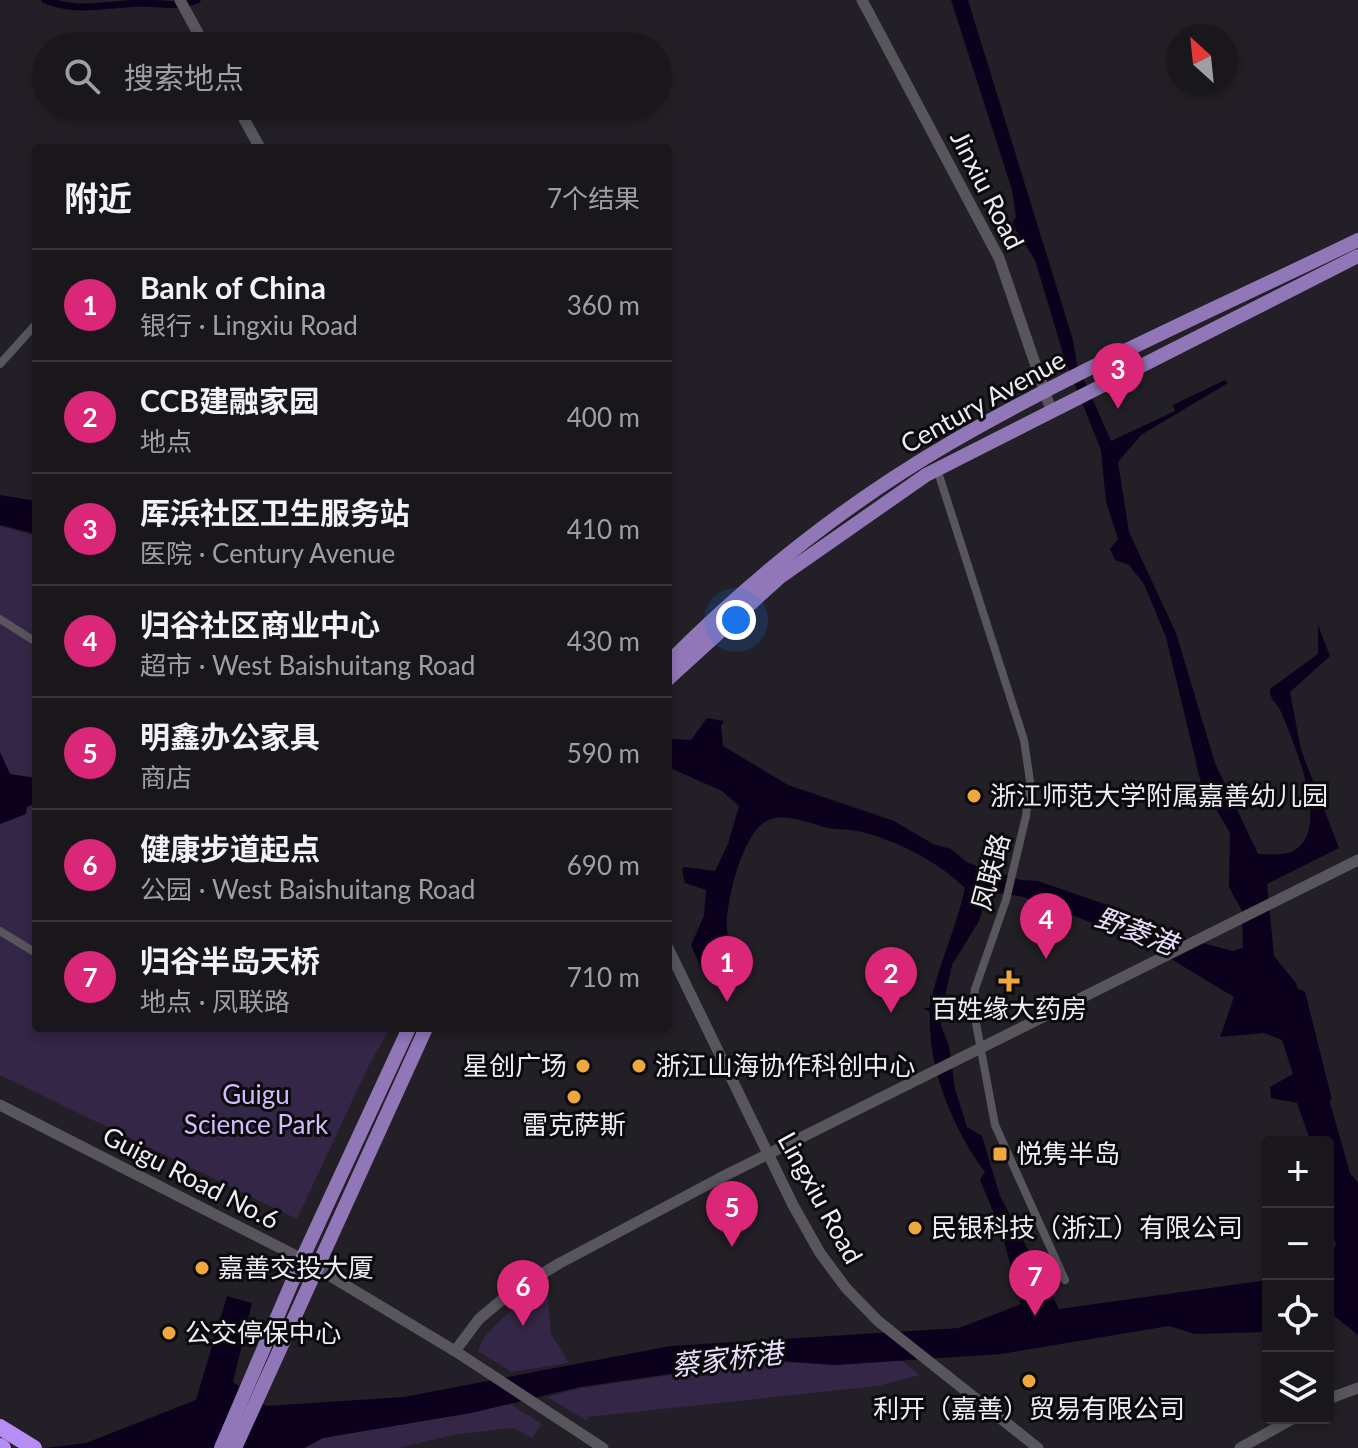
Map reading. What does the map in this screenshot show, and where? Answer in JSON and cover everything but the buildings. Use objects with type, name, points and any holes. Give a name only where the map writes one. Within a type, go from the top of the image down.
[{"type":"highway","points":[[0,1427],[34,1448]]},
{"type":"main road","name":"Century Avenue","points":[[672,657],[782,558],[863,499],[949,443],[1358,240]]},
{"type":"main road","name":"Century Avenue","points":[[672,675],[780,577],[937,469],[1358,256]]},
{"type":"main road","points":[[235,1448],[302,1259],[407,1032]]},
{"type":"main road","points":[[221,1448],[316,1268],[424,1032]]},
{"type":"street","points":[[180,0],[198,32]]},
{"type":"street","name":"Jinxiu Road","points":[[862,0],[999,258],[1043,395],[1051,410]]},
{"type":"street","points":[[245,120],[258,144]]},
{"type":"street","points":[[0,364],[32,328]]},
{"type":"street","name":"凤联路","points":[[937,469],[1024,740],[1030,781],[1026,816],[1006,900],[975,989],[975,1051],[995,1125],[1065,1280]]},
{"type":"street","points":[[0,619],[32,639]]},
{"type":"street","points":[[455,1351],[479,1319],[510,1293],[560,1263],[768,1154],[1358,860]]},
{"type":"street","points":[[0,931],[32,951]]},
{"type":"street","name":"Lingxiu Road","points":[[672,956],[768,1154],[820,1253],[846,1288],[883,1325],[1038,1448]]},
{"type":"street","name":"Guigu Road No.6","points":[[0,1105],[302,1259],[455,1351],[603,1448]]},
{"type":"street","points":[[1334,1397],[1358,1388]]},
{"type":"street","points":[[1240,1448],[1283,1424]]},
{"type":"green space","name":"Guigu Science Park","points":[[0,526],[32,535],[32,1032],[388,1032],[369,1065],[297,1219],[0,1075]]},
{"type":"green space","points":[[547,1284],[551,1334],[569,1363],[511,1372],[478,1351],[497,1323]]},
{"type":"green space","points":[[901,1360],[920,1375],[878,1386],[587,1417],[589,1422],[547,1397],[581,1388],[767,1361],[835,1365]]},
{"type":"green space","points":[[510,1404],[542,1424],[532,1438],[513,1428],[453,1435],[399,1448],[305,1448],[323,1438]]},
{"type":"water","name":"蔡家桥港","points":[[951,0],[968,0],[1073,340],[1077,364],[1111,441],[1175,411],[1173,405],[1225,380],[1228,383],[1141,435],[1118,462],[1129,532],[1176,633],[1215,763],[1258,854],[1282,854],[1295,850],[1305,839],[1310,824],[1310,805],[1301,764],[1270,689],[1318,654],[1318,625],[1330,656],[1290,692],[1301,750],[1339,848],[1267,884],[1274,956],[1296,983],[1350,1173],[1358,1183],[1358,1335],[1334,1316],[1334,1136],[1309,1136],[1297,1103],[1271,1098],[1270,1087],[1293,1074],[1282,1040],[1264,1033],[1220,1037],[1234,997],[1143,942],[1024,897],[998,893],[985,901],[979,921],[952,965],[941,1025],[949,1046],[955,1089],[967,1127],[982,1136],[1000,1196],[1059,1309],[1262,1281],[1262,1332],[1195,1334],[1169,1326],[1001,1354],[835,1365],[767,1360],[580,1387],[471,1413],[323,1438],[304,1448],[46,1448],[86,1443],[196,1400],[227,1296],[252,1303],[233,1382],[266,1406],[404,1397],[670,1346],[959,1328],[1021,1304],[1001,1230],[980,1180],[985,1172],[962,1137],[944,1096],[933,1054],[930,1012],[923,1008],[929,1008],[965,888],[929,861],[886,840],[858,831],[828,828],[795,819],[770,819],[755,831],[736,873],[727,919],[733,953],[704,975],[691,945],[704,916],[706,890],[685,883],[682,870],[684,867],[715,871],[728,844],[739,806],[722,791],[672,769],[672,739],[691,740],[707,718],[724,721],[721,726],[723,746],[788,785],[894,821],[933,844],[951,849],[968,863],[1021,880],[1038,881],[1116,908],[1145,928],[1233,951],[1243,948],[1242,911],[1229,887],[1230,833],[1201,783],[1166,637],[1144,584],[1129,565],[1115,560],[1110,549],[1118,539],[1106,502],[1101,450],[1065,360],[1035,260],[1012,224],[1016,217],[1012,190]]},
{"type":"water","points":[[0,495],[32,500],[32,533],[0,525]]},
{"type":"water","points":[[0,752],[10,774],[32,777],[32,805],[27,807],[26,814],[0,824]]},
{"type":"waterway","points":[[45,0],[80,7],[176,4],[197,0]]},
{"type":"waterway","name":"野菱港","points":[[1290,990],[1302,994],[1328,1098]]},
{"type":"place","name":"厍浜社区卫生服务站","points":[[1118,409]]},
{"type":"place","name":"浙江师范大学附属嘉善幼儿园","points":[[974,796]]},
{"type":"place","name":"归谷社区商业中心","points":[[1046,959]]},
{"type":"place","name":"百姓缘大药房","points":[[1009,981]]},
{"type":"place","name":"Bank of China","points":[[727,1002]]},
{"type":"place","name":"CCB建融家园","points":[[891,1013]]},
{"type":"place","name":"星创广场","points":[[583,1066]]},
{"type":"place","name":"浙江山海协作科创中心","points":[[639,1066]]},
{"type":"place","name":"雷克萨斯","points":[[574,1097]]},
{"type":"place","name":"悦隽半岛","points":[[1000,1154]]},
{"type":"place","name":"民银科技（浙江）有限公司","points":[[915,1228]]},
{"type":"place","name":"明鑫办公家具","points":[[732,1247]]},
{"type":"place","name":"嘉善交投大厦","points":[[202,1268]]},
{"type":"place","name":"归谷半岛天桥","points":[[1035,1316]]},
{"type":"place","name":"健康步道起点","points":[[523,1326]]},
{"type":"place","name":"公交停保中心","points":[[169,1333]]},
{"type":"place","name":"利开（嘉善）贸易有限公司","points":[[1029,1381]]}]
